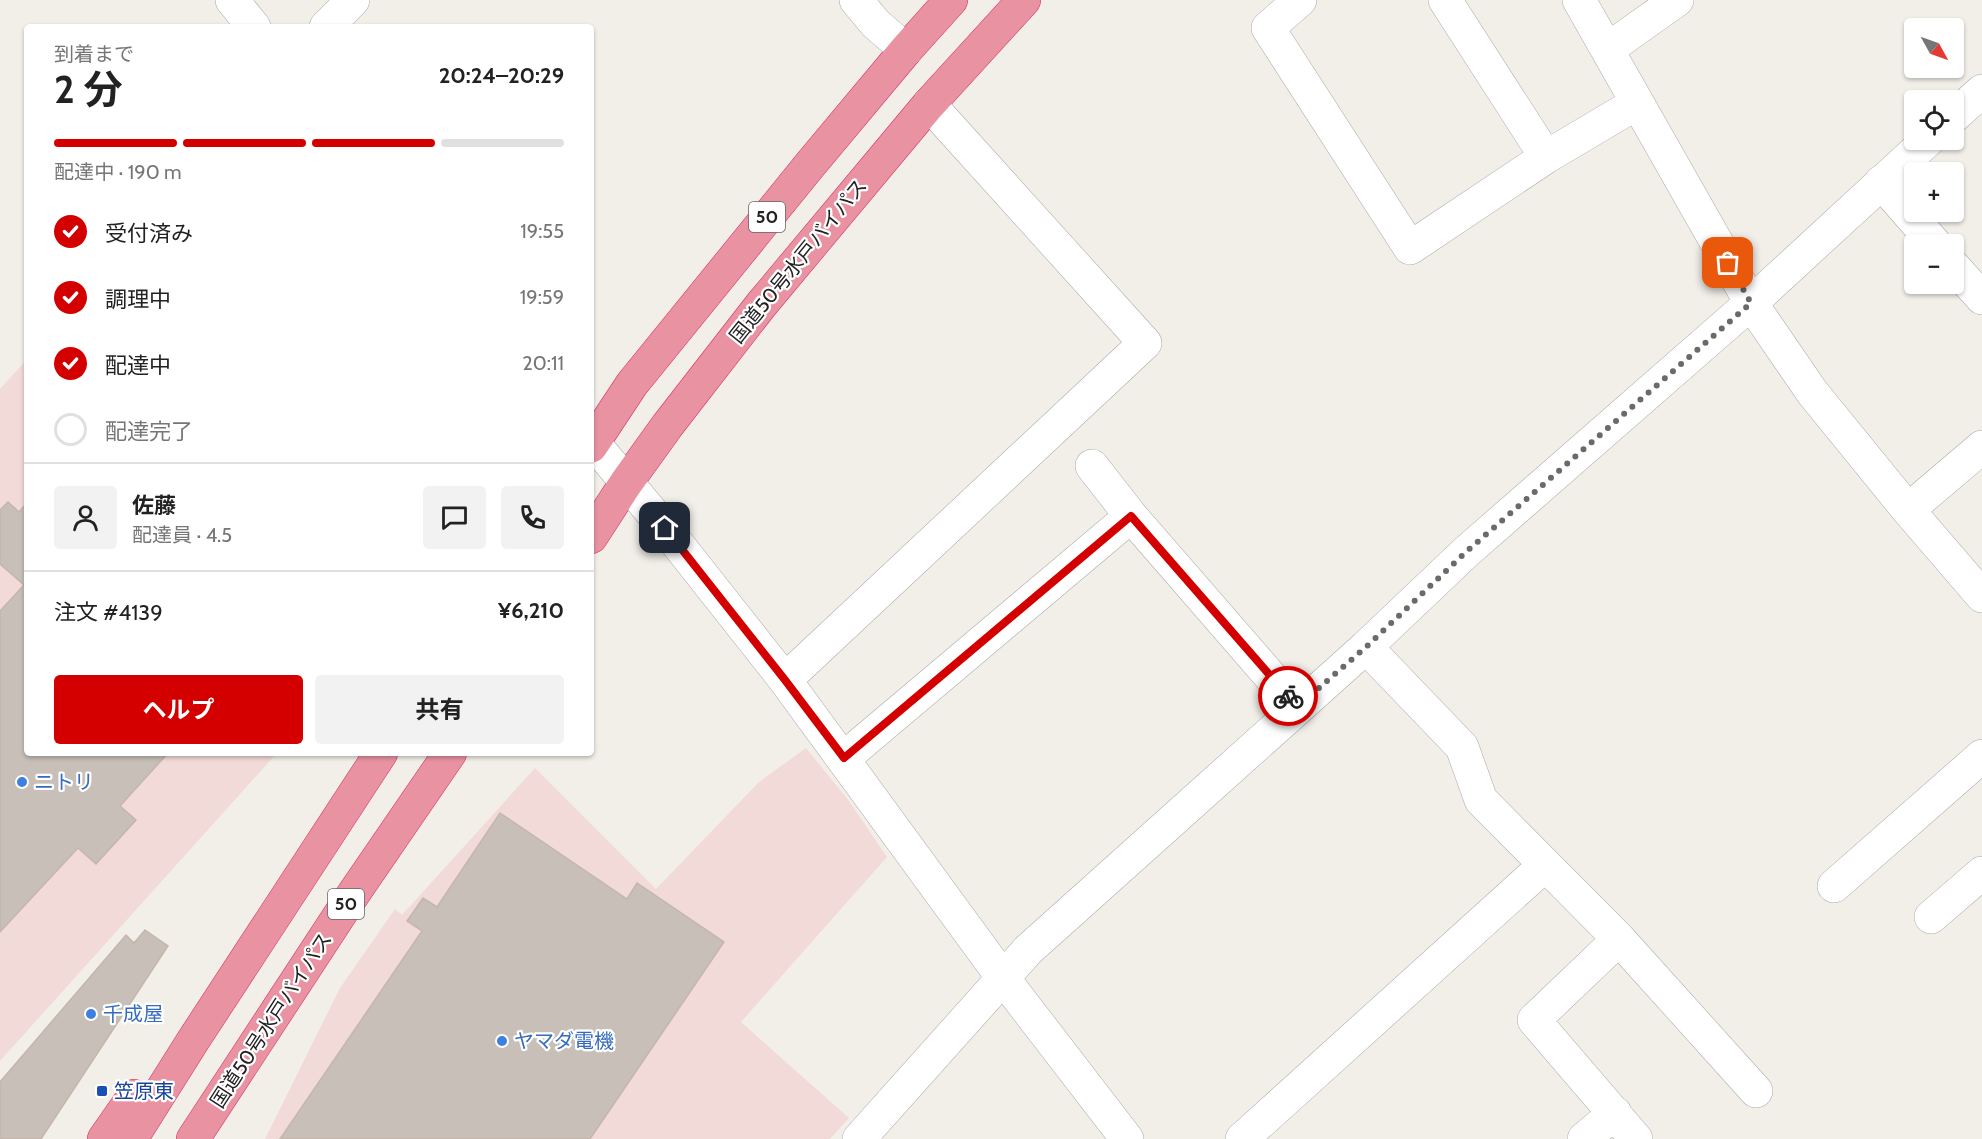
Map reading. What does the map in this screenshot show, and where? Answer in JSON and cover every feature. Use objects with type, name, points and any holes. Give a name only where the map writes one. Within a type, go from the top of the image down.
[{"type":"highway","name":"50","points":[[594,440],[632,384],[808,166],[951,0]]},
{"type":"highway","name":"国道50号水戸バイパス","points":[[594,532],[667,426],[760,305],[929,104],[1024,0]]},
{"type":"highway","points":[[131,1139],[194,1038],[379,756]]},
{"type":"highway","name":"国道50号水戸バイパス","points":[[193,1139],[354,892],[448,756]]},
{"type":"highway","points":[[104,1139],[134,1096],[194,1038]]},
{"type":"highway","points":[[214,1139],[246,1057]]},
{"type":"street","points":[[232,0],[252,24]]},
{"type":"street","points":[[329,24],[353,0]]},
{"type":"street","points":[[855,0],[875,23],[906,50]]},
{"type":"street","points":[[1300,0],[1268,28],[1410,248],[1546,157],[1637,103]]},
{"type":"street","points":[[1445,0],[1546,157]]},
{"type":"street","points":[[1579,0],[1751,303],[1812,392],[1982,596]]},
{"type":"street","points":[[1608,49],[1677,0]]},
{"type":"street","points":[[1964,107],[1982,91]]},
{"type":"street","points":[[785,680],[1145,343],[929,104]]},
{"type":"street","points":[[859,1139],[1028,950],[1366,647],[1466,552],[1751,303],[1917,150]]},
{"type":"street","points":[[1881,182],[1926,234]]},
{"type":"street","points":[[1964,278],[1982,298]]},
{"type":"street","points":[[594,445],[665,528],[785,680],[1003,978],[1127,1139]]},
{"type":"street","points":[[1908,510],[1982,447]]},
{"type":"street","points":[[1092,466],[1131,516],[1297,707]]},
{"type":"street","points":[[844,758],[1131,516]]},
{"type":"street","points":[[1366,647],[1462,747],[1481,800],[1619,939],[1756,1091]]},
{"type":"street","points":[[1834,886],[1982,756]]},
{"type":"street","points":[[1242,1139],[1545,865]]},
{"type":"street","points":[[1931,917],[1982,873]]},
{"type":"street","points":[[1619,939],[1534,1020],[1636,1139]]},
{"type":"street","points":[[1584,1139],[1615,1113]]},
{"type":"shaded area","points":[[24,362],[24,756],[274,756],[0,1061],[0,389]]},
{"type":"shaded area","points":[[806,748],[849,801],[887,857],[741,1022],[849,1118],[830,1139],[265,1139],[340,988],[395,909],[402,915],[535,768],[656,889],[759,782]]},
{"type":"building","points":[[8,502],[19,512],[24,506],[24,585],[0,564],[0,510]]},
{"type":"building","points":[[24,585],[24,756],[165,756],[120,806],[136,820],[96,864],[78,848],[0,932],[0,611]]},
{"type":"building","name":"ヤマダ電機","points":[[500,813],[627,899],[637,883],[724,942],[590,1139],[280,1139],[422,931],[407,921],[423,898],[437,907]]},
{"type":"building","name":"千成屋","points":[[145,930],[168,946],[41,1139],[0,1139],[0,1082],[126,935],[134,943]]},
{"type":"way so far","points":[[1288,696],[1297,707],[1366,647],[1466,552],[1751,303],[1728,263]]},
{"type":"place","name":"ニトリ","points":[[22,782]]},
{"type":"place","name":"千成屋","points":[[91,1014]]},
{"type":"place","name":"ヤマダ電機","points":[[502,1041]]},
{"type":"place","name":"笠原東","points":[[102,1091]]},
{"type":"route","points":[[665,528],[844,758],[1131,516],[1288,696]]}]
